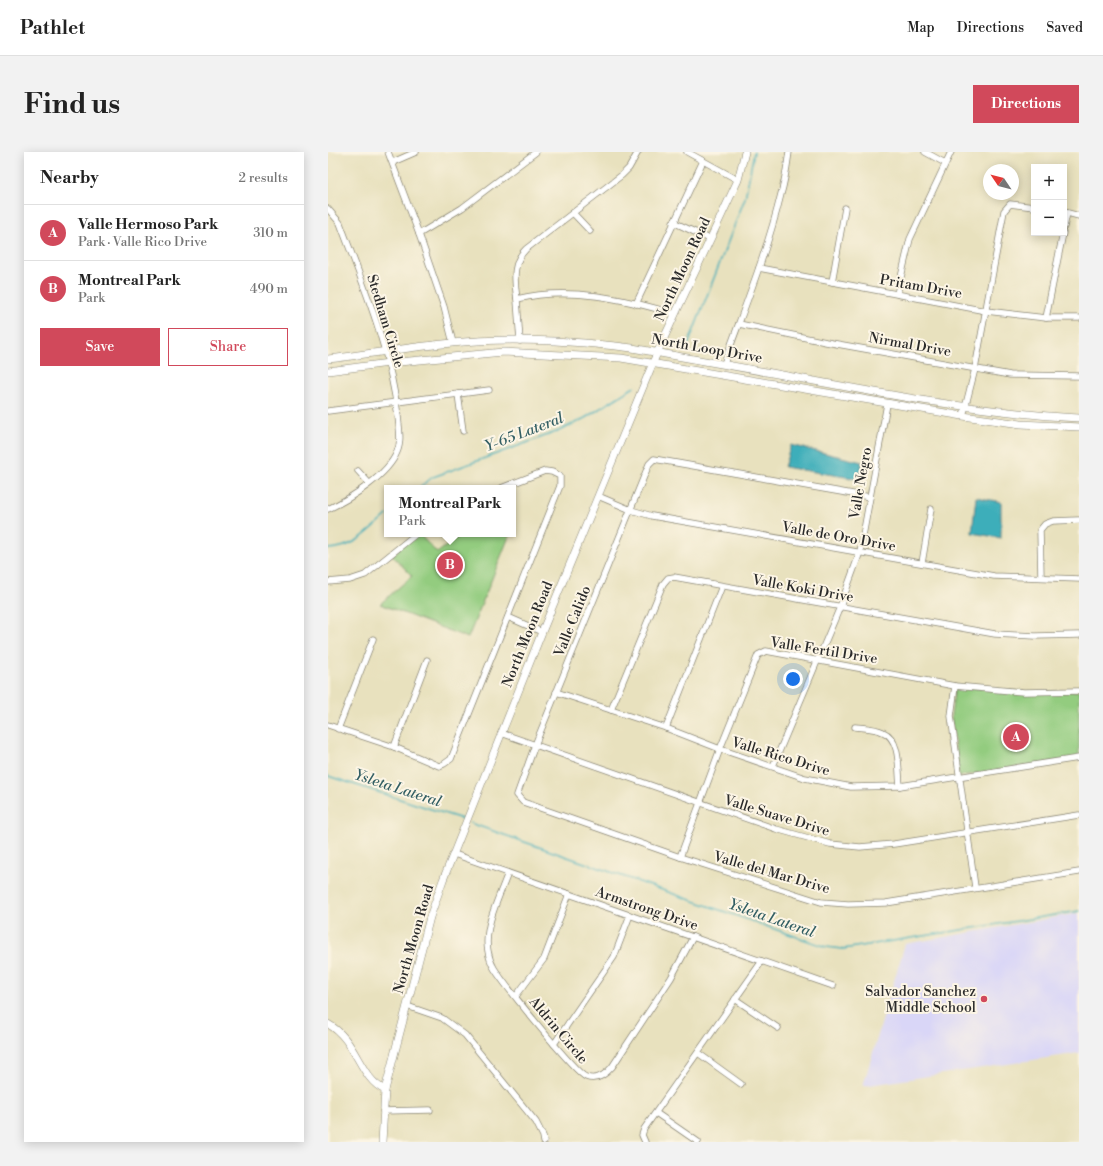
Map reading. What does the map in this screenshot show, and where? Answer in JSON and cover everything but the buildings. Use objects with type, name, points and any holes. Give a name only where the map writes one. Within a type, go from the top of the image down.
[{"type":"main road","name":"North Moon Road","points":[[382,1142],[382,1111],[385,1090],[430,917],[501,733],[598,496],[657,353],[738,180],[745,152]]},
{"type":"main road","name":"North Loop Drive","points":[[328,359],[453,343],[520,341],[600,344],[724,364],[889,395],[1019,414],[1079,418]]},
{"type":"main road","name":"North Loop Drive","points":[[328,371],[388,363],[503,352],[621,358],[963,416],[1021,424],[1079,427]]},
{"type":"main road","points":[[328,1024],[346,1037],[374,1084],[385,1090]]},
{"type":"street","points":[[388,152],[393,162],[444,307],[453,343]]},
{"type":"street","points":[[393,162],[416,152]]},
{"type":"street","points":[[419,234],[462,208],[536,152]]},
{"type":"street","points":[[520,341],[515,270],[518,258],[526,249],[625,172],[638,152]]},
{"type":"street","points":[[687,152],[738,180]]},
{"type":"street","points":[[724,364],[759,268],[782,194],[789,152]]},
{"type":"street","points":[[925,152],[945,163]]},
{"type":"street","points":[[897,294],[907,245],[951,152]]},
{"type":"street","points":[[636,304],[673,222],[703,161]]},
{"type":"street","points":[[963,416],[964,406],[975,369],[1005,208],[1010,204],[1031,207]]},
{"type":"street","points":[[832,282],[845,208]]},
{"type":"street","name":"Stedham Circle","points":[[328,209],[340,223],[386,352],[396,402],[400,441],[398,452],[389,466],[348,498],[328,509]]},
{"type":"street","points":[[573,213],[590,231]]},
{"type":"street","points":[[1067,213],[1079,216]]},
{"type":"street","points":[[673,222],[710,239]]},
{"type":"street","points":[[1046,318],[1062,236]]},
{"type":"street","name":"Pritam Drive","points":[[759,268],[986,310],[1046,318],[1079,318]]},
{"type":"street","points":[[517,299],[536,294],[568,294],[636,304],[675,314]]},
{"type":"street","name":"Nirmal Drive","points":[[739,324],[826,342],[975,369],[1030,376],[1079,376]]},
{"type":"street","points":[[328,411],[489,390]]},
{"type":"street","points":[[458,394],[463,431]]},
{"type":"street","name":"Valle Negro","points":[[773,766],[840,607],[860,552],[887,404]]},
{"type":"street","name":"Valle Calido","points":[[517,795],[556,692],[649,464],[654,459],[870,497]]},
{"type":"street","points":[[358,471],[369,483]]},
{"type":"street","points":[[328,725],[394,747],[439,766],[451,759],[560,486],[560,476],[552,472],[545,471],[509,485]]},
{"type":"street","name":"Valle de Oro Drive","points":[[598,496],[631,510],[652,516],[922,564],[994,576],[1079,579]]},
{"type":"street","points":[[922,564],[931,509]]},
{"type":"street","points":[[1041,577],[1040,530],[1045,524],[1053,521],[1079,520]]},
{"type":"street","points":[[328,582],[350,580],[365,575],[412,537]]},
{"type":"street","name":"Valle Koki Drive","points":[[610,710],[663,584],[668,578],[674,577],[995,634],[1034,636],[1079,635]]},
{"type":"street","points":[[666,728],[722,586]]},
{"type":"street","points":[[508,617],[542,632]]},
{"type":"street","points":[[338,729],[373,639]]},
{"type":"street","name":"Valle Fertil Drive","points":[[680,857],[720,749],[758,655],[766,651],[818,659],[955,686],[1024,692],[1079,691]]},
{"type":"street","points":[[394,747],[427,660]]},
{"type":"street","points":[[955,686],[951,716],[958,776],[968,833],[975,888]]},
{"type":"street","name":"Valle Rico Drive","points":[[556,692],[666,728],[720,749],[805,778],[851,787],[900,786],[1079,758]]},
{"type":"street","points":[[855,727],[882,731],[889,735],[895,743],[900,786]]},
{"type":"street","name":"Valle Suave Drive","points":[[501,733],[776,829],[830,844],[860,847],[894,844],[1079,814]]},
{"type":"street","name":"Valle del Mar Drive","points":[[517,795],[523,802],[680,857],[821,902],[848,904],[886,903],[1079,872]]},
{"type":"street","name":"Armstrong Drive","points":[[454,854],[833,986]]},
{"type":"street","name":"Aldrin Circle","points":[[508,873],[488,929],[487,949],[494,969],[554,1044],[583,1076],[594,1078],[606,1073],[635,1034],[671,978],[693,937]]},
{"type":"street","points":[[516,996],[544,959],[569,894]]},
{"type":"street","points":[[554,1044],[614,958],[630,915]]},
{"type":"street","points":[[645,1142],[642,1135],[644,1129],[762,961]]},
{"type":"street","points":[[736,999],[778,1028]]},
{"type":"street","points":[[407,1006],[442,1018],[465,1035],[536,1122],[543,1136],[544,1142]]},
{"type":"street","points":[[698,1053],[741,1084]]},
{"type":"street","points":[[382,1111],[430,1110]]},
{"type":"street","points":[[656,1113],[698,1142]]},
{"type":"shaded area","name":"Salvador Sanchez Middle School","points":[[1079,913],[1079,1053],[863,1086],[905,944]]},
{"type":"green space","points":[[413,537],[422,537],[437,553],[458,537],[509,537],[468,638],[380,604],[412,576],[392,555]]},
{"type":"green space","points":[[955,686],[1024,692],[1079,691],[1079,758],[959,776],[951,716]]},
{"type":"water","points":[[791,445],[862,462],[858,479],[784,467]]},
{"type":"water","points":[[976,497],[1001,502],[1001,538],[972,533]]},
{"type":"waterway","name":"Y-65 Lateral","points":[[686,350],[745,198],[754,152]]},
{"type":"waterway","name":"Y-65 Lateral","points":[[422,485],[433,477],[559,431],[585,418],[634,387]]},
{"type":"waterway","name":"Y-65 Lateral","points":[[328,549],[346,546],[354,542],[384,518]]},
{"type":"waterway","name":"Ysleta Lateral","points":[[328,776],[462,819]]},
{"type":"waterway","name":"Ysleta Lateral","points":[[470,823],[826,947],[843,949],[1079,911]]},
{"type":"place","name":"Montreal Park","points":[[450,565]]},
{"type":"place","name":"Valle Hermoso Park","points":[[1016,737]]},
{"type":"place","name":"Salvador Sanchez Middle School","points":[[984,999]]}]
